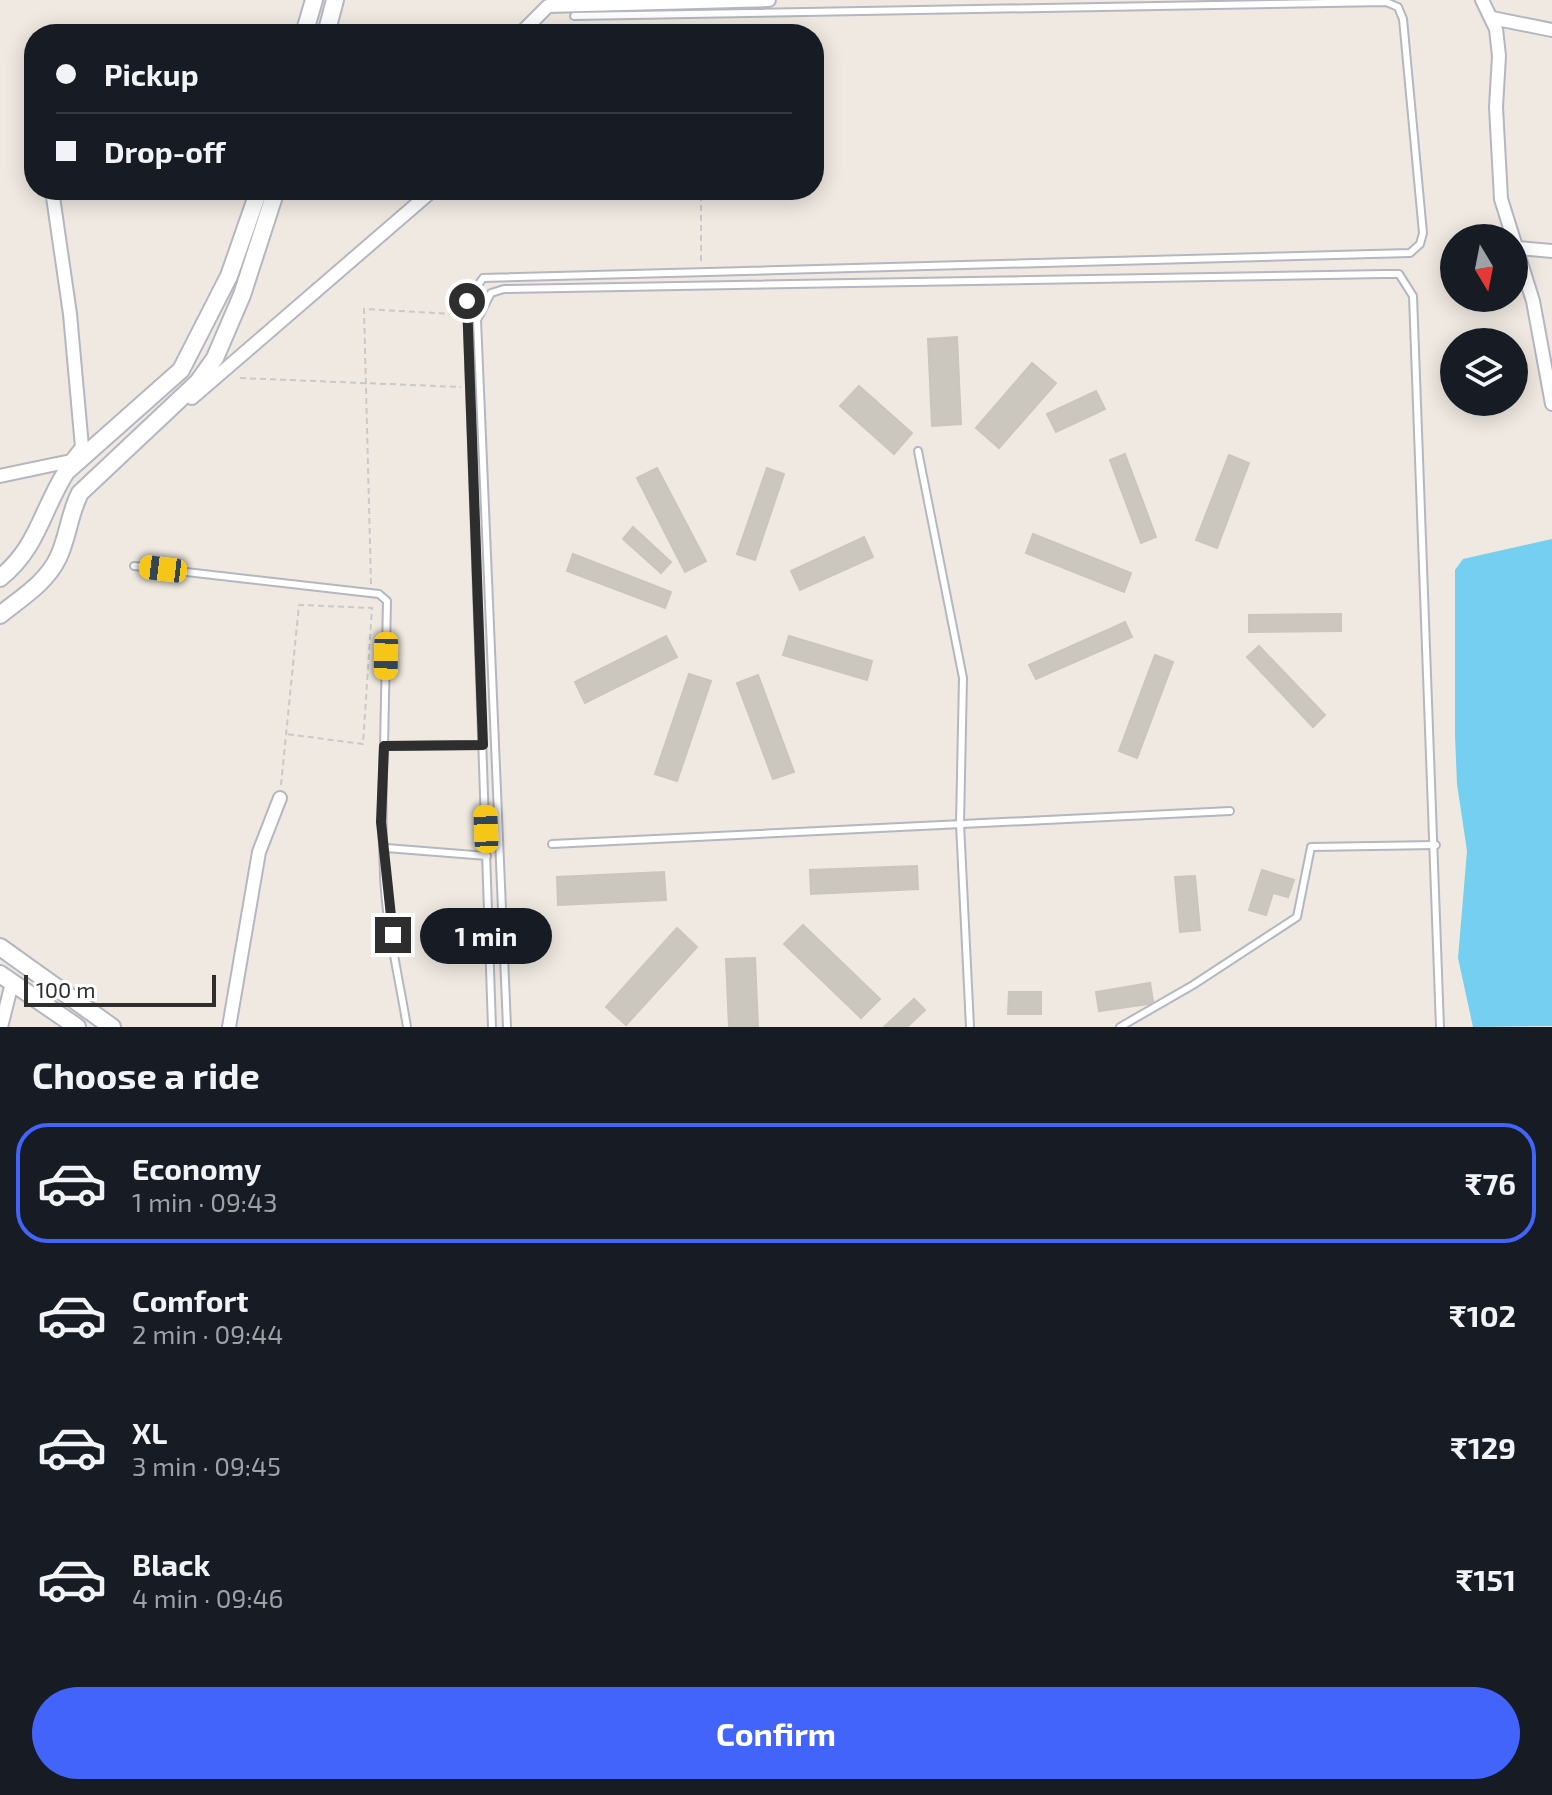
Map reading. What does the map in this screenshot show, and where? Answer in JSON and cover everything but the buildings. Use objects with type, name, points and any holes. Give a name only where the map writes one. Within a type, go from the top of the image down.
[{"type":"street","points":[[307,24],[314,0]]},
{"type":"street","points":[[329,24],[335,0]]},
{"type":"street","points":[[530,24],[548,6],[769,0]]},
{"type":"street","points":[[1482,0],[1492,18],[1499,56],[1496,107],[1501,199],[1510,224]]},
{"type":"street","points":[[1492,18],[1552,30]]},
{"type":"street","points":[[0,476],[71,461],[82,447],[70,314],[53,200]]},
{"type":"street","points":[[0,578],[30,550],[53,493],[66,472],[181,370],[229,276],[256,200]]},
{"type":"street","points":[[0,615],[44,579],[51,569],[59,556],[72,508],[80,493],[198,382],[215,358],[242,295],[273,200]]},
{"type":"street","points":[[72,508],[182,407],[421,200]]},
{"type":"street","points":[[1528,249],[1552,251]]},
{"type":"street","points":[[1528,285],[1538,322],[1552,404]]},
{"type":"street","points":[[229,1027],[259,852],[280,798]]},
{"type":"street","points":[[0,947],[112,1027]]},
{"type":"street","points":[[1,1027],[6,978],[77,1027]]},
{"type":"lane","points":[[492,1027],[467,301],[483,278],[1410,253],[1420,244],[1423,233],[1403,19],[1398,7],[1386,2],[574,16]]},
{"type":"lane","points":[[507,1027],[477,320],[491,293],[504,289],[1399,274],[1413,296],[1436,845],[1440,1027]]},
{"type":"lane","points":[[918,451],[963,678],[960,824],[970,1027]]},
{"type":"lane","points":[[134,566],[379,594],[387,601],[381,822],[386,848],[384,874],[407,1027]]},
{"type":"lane","points":[[384,746],[483,745]]},
{"type":"lane","points":[[552,844],[1230,811]]},
{"type":"lane","points":[[1120,1027],[1193,985],[1297,917],[1311,847],[1436,845]]},
{"type":"lane","points":[[386,848],[487,856]]},
{"type":"path","points":[[700,270],[701,200]]},
{"type":"path","points":[[371,593],[364,309],[454,314]]},
{"type":"path","points":[[240,378],[470,388]]},
{"type":"path","points":[[280,798],[286,734],[299,605],[372,608],[363,744],[286,734]]},
{"type":"water","points":[[1552,539],[1552,1026],[1473,1027],[1458,958],[1467,851],[1457,784],[1455,570],[1463,559]]},
{"type":"route","points":[[393,935],[384,874],[386,848],[381,822],[384,746],[483,745],[467,301]]}]
